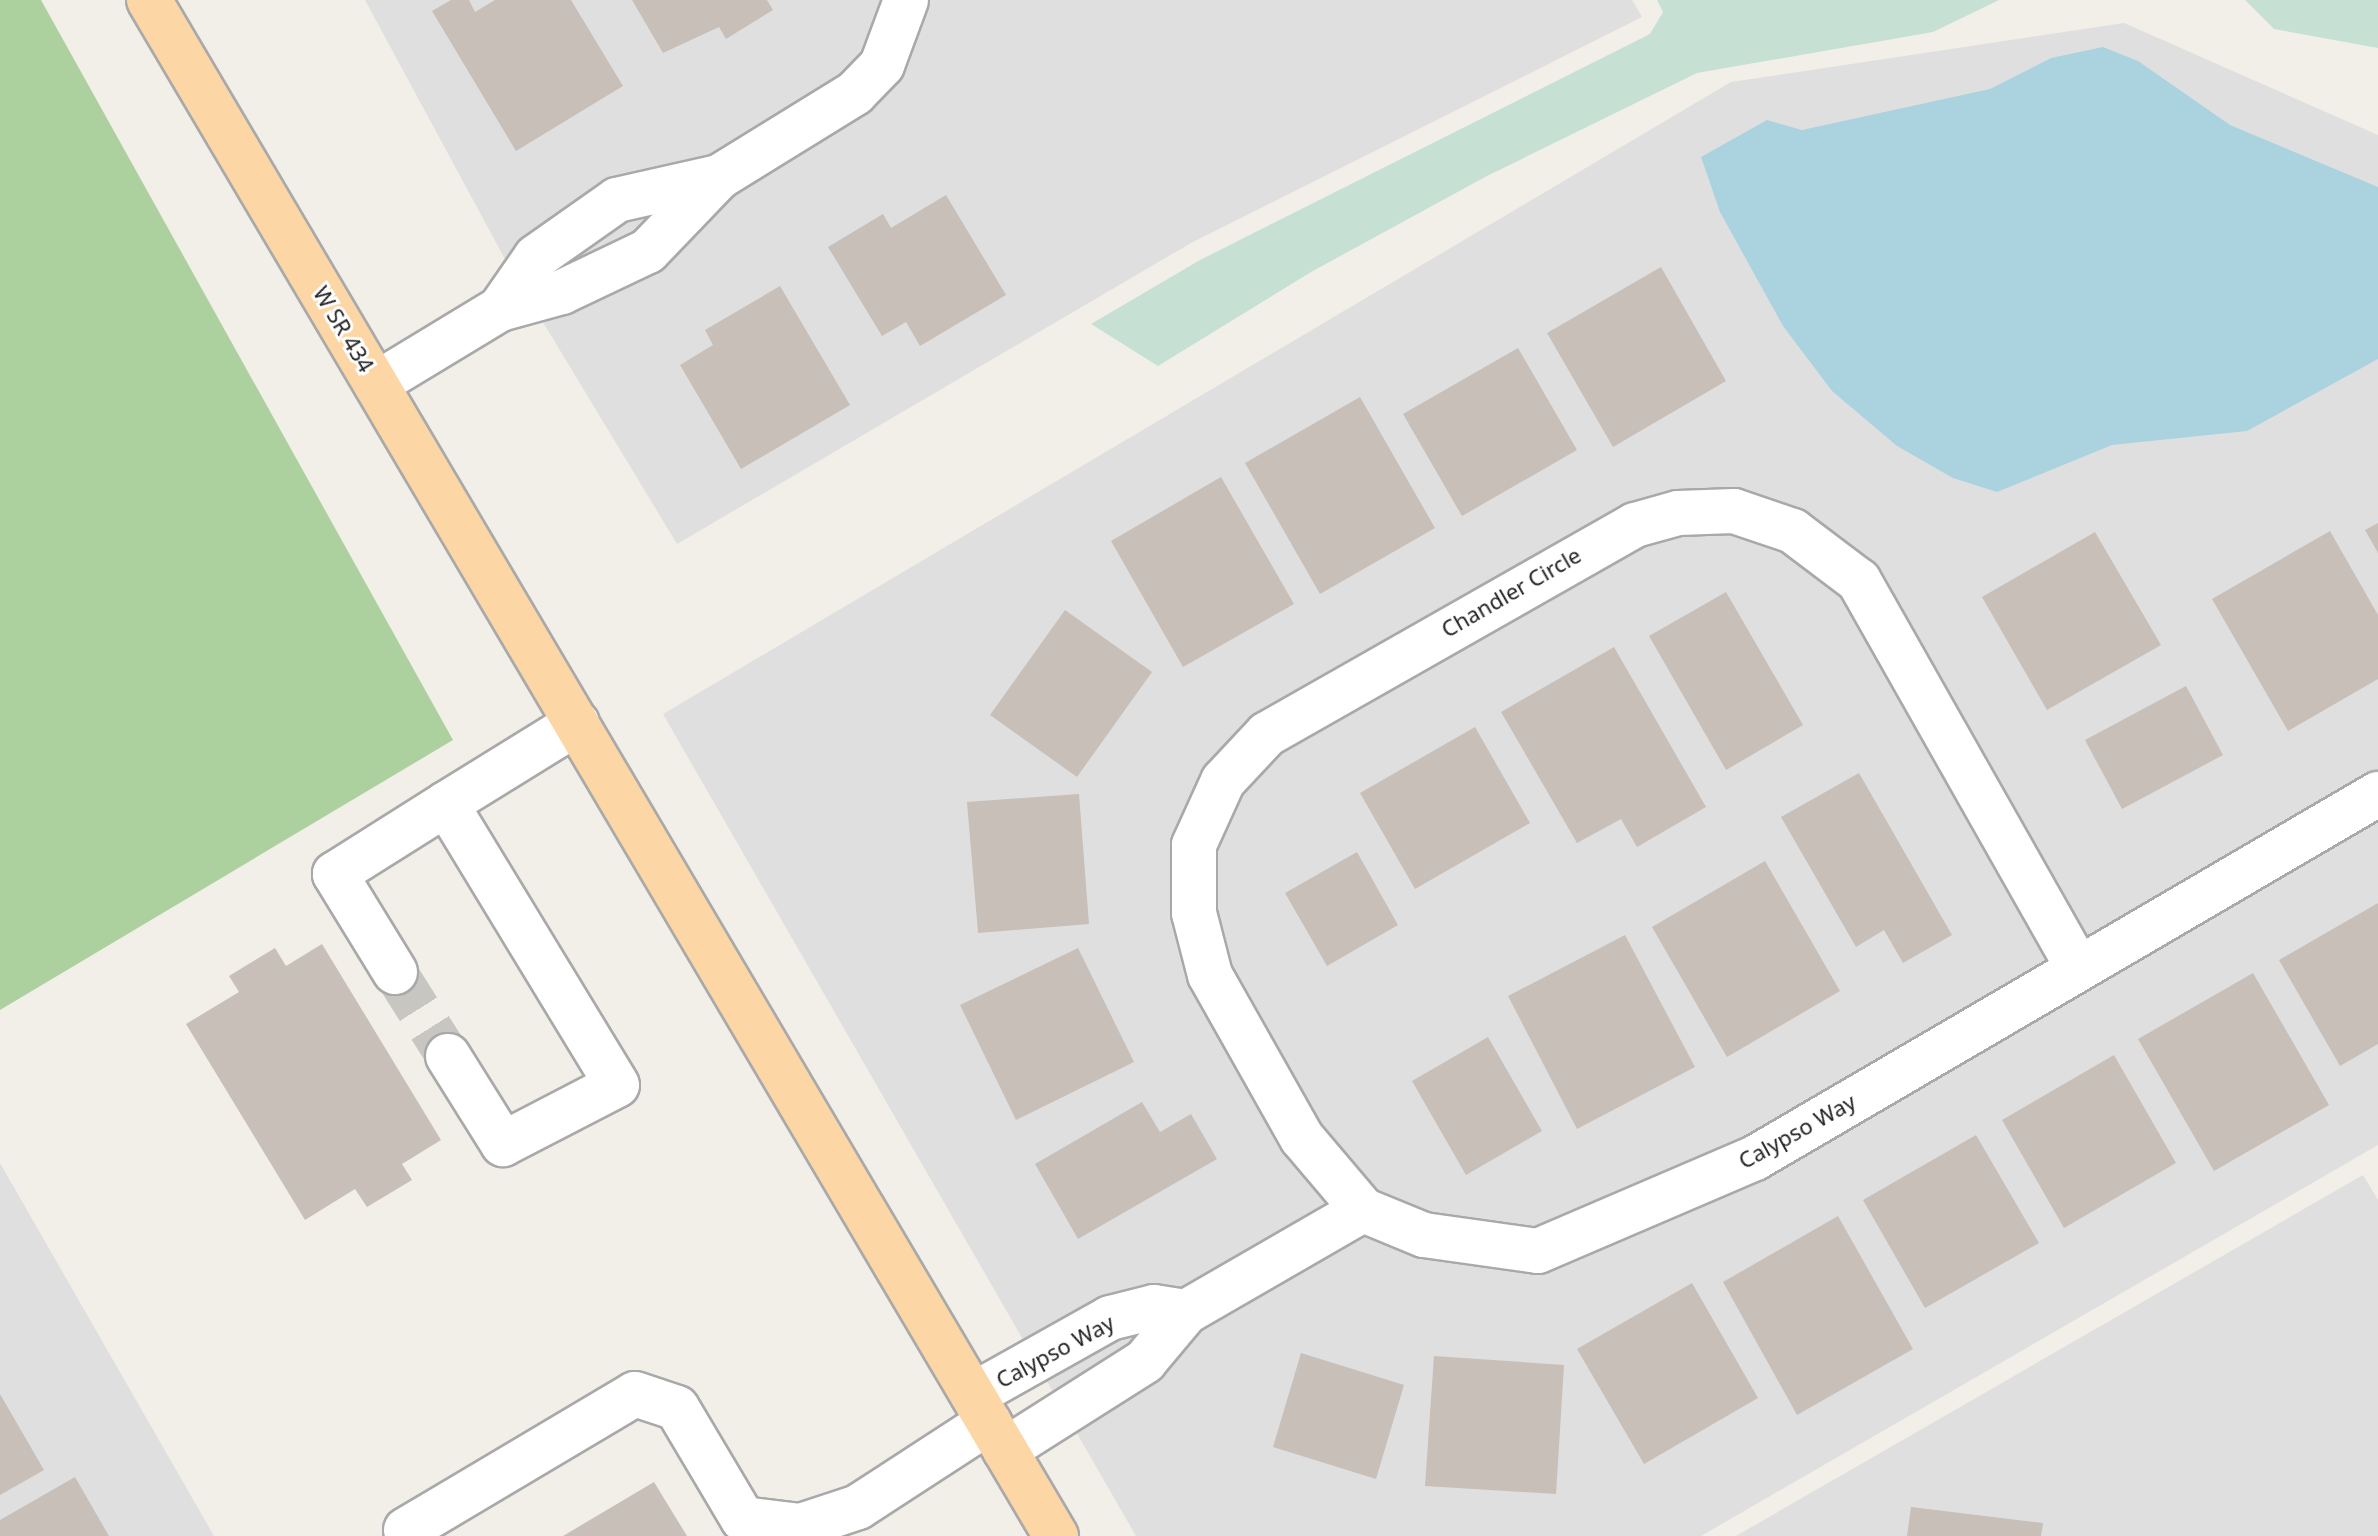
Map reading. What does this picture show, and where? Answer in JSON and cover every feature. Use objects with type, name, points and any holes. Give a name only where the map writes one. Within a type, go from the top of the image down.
[{"type":"main road","name":"W SR 434","points":[[149,0],[1056,1536]]},
{"type":"street","points":[[376,384],[500,309],[562,292],[648,251],[719,177],[855,93],[882,65],[906,0]]},
{"type":"street","points":[[500,309],[536,257],[617,200],[719,177]]},
{"type":"street","name":"Chandler Circle","points":[[1363,1210],[1302,1138],[1210,975],[1191,879],[1205,812],[1242,757],[1267,734],[1635,525],[1705,510],[1762,517],[1829,554],[1859,581],[2078,968]]},
{"type":"street","points":[[395,972],[335,874],[577,723]]},
{"type":"street","name":"Calypso Way","points":[[1363,1210],[1424,1235],[1538,1251],[1755,1158],[2378,794]]},
{"type":"street","points":[[446,804],[617,1085],[503,1144],[448,1056]]},
{"type":"street","points":[[406,1530],[635,1394],[677,1408],[743,1519],[801,1526],[858,1507],[989,1422],[1145,1361],[1186,1312],[1363,1210]]},
{"type":"street","name":"Calypso Way","points":[[989,1422],[1110,1318],[1154,1307],[1186,1312]]},
{"type":"shaded area","points":[[365,0],[1632,0],[1642,17],[1191,243],[677,544],[506,261]]},
{"type":"shaded area","points":[[2124,23],[2378,135],[2378,1145],[1701,1536],[1136,1536],[663,714],[1731,82]]},
{"type":"shaded area","points":[[0,1163],[214,1536],[0,1536]]},
{"type":"shaded area","points":[[2363,1175],[2378,1200],[2378,1536],[1736,1536]]},
{"type":"green space","points":[[0,0],[41,0],[453,740],[0,1010]]},
{"type":"green space","points":[[1657,0],[1999,0],[1933,32],[1697,73],[1485,177],[1311,272],[1158,366],[1091,324],[1200,260],[1650,34],[1663,12]]},
{"type":"green space","points":[[2245,0],[2378,0],[2378,48],[2274,29]]},
{"type":"water","points":[[2103,47],[2138,61],[2230,125],[2378,187],[2378,359],[2247,431],[2112,445],[1997,492],[1953,478],[1897,446],[1832,391],[1783,326],[1720,212],[1701,157],[1767,120],[1802,130],[1990,89],[2051,58]]},
{"type":"building","points":[[451,0],[469,0],[475,12],[495,0],[571,0],[623,86],[516,151],[432,11]]},
{"type":"building","points":[[632,0],[767,0],[773,10],[726,39],[719,27],[663,53]]},
{"type":"building","points":[[946,195],[1006,295],[920,346],[906,322],[882,336],[828,247],[883,214],[891,228]]},
{"type":"building","points":[[1661,267],[1726,381],[1613,447],[1547,333]]},
{"type":"building","points":[[780,286],[850,405],[741,469],[680,365],[713,345],[705,330]]},
{"type":"building","points":[[1518,348],[1577,450],[1462,516],[1403,414]]},
{"type":"building","points":[[1360,397],[1435,528],[1320,594],[1245,463]]},
{"type":"building","points":[[1221,477],[1294,604],[1183,667],[1111,541]]},
{"type":"building","points":[[2378,523],[2378,553],[2365,530]]},
{"type":"building","points":[[2330,531],[2378,615],[2378,679],[2288,731],[2212,599]]},
{"type":"building","points":[[2095,532],[2161,645],[2047,710],[1982,597]]},
{"type":"building","points":[[1726,592],[1803,725],[1726,770],[1649,636]]},
{"type":"building","points":[[1065,610],[1152,672],[1077,777],[990,715]]},
{"type":"building","points":[[1614,647],[1706,807],[1637,847],[1621,819],[1577,843],[1501,712]]},
{"type":"building","points":[[2186,686],[2223,755],[2122,809],[2085,740]]},
{"type":"building","points":[[1475,727],[1530,823],[1415,889],[1360,793]]},
{"type":"building","points":[[1859,773],[1952,935],[1903,963],[1884,930],[1856,947],[1781,817]]},
{"type":"building","points":[[1079,794],[1089,924],[978,933],[967,802]]},
{"type":"building","points":[[1357,852],[1398,925],[1327,966],[1285,893]]},
{"type":"building","points":[[1765,861],[1840,991],[1727,1057],[1652,927]]},
{"type":"building","points":[[2378,903],[2378,1044],[2340,1066],[2279,960]]},
{"type":"building","points":[[1625,935],[1695,1067],[1577,1129],[1508,996]]},
{"type":"building","points":[[322,944],[441,1140],[402,1164],[412,1180],[367,1207],[355,1189],[305,1220],[186,1024],[239,992],[229,976],[275,948],[286,966]]},
{"type":"building","points":[[1078,948],[1134,1062],[1016,1120],[960,1005]]},
{"type":"building","points":[[2253,973],[2329,1105],[2214,1171],[2138,1039]]},
{"type":"building","points":[[1488,1037],[1542,1131],[1466,1175],[1412,1081]]},
{"type":"building","points":[[2114,1055],[2176,1163],[2064,1228],[2002,1120]]},
{"type":"building","points":[[1142,1102],[1160,1132],[1191,1114],[1217,1159],[1078,1239],[1035,1164]]},
{"type":"building","points":[[1976,1135],[2039,1243],[1925,1308],[1863,1200]]},
{"type":"building","points":[[1838,1216],[1913,1349],[1797,1415],[1723,1282]]},
{"type":"building","points":[[1692,1283],[1758,1398],[1644,1464],[1577,1349]]},
{"type":"building","points":[[1301,1353],[1404,1385],[1376,1479],[1273,1447]]},
{"type":"building","points":[[1434,1356],[1564,1365],[1556,1494],[1425,1486]]},
{"type":"building","points":[[0,1394],[44,1470],[0,1495]]},
{"type":"building","points":[[75,1477],[109,1536],[0,1536],[0,1520]]},
{"type":"building","points":[[654,1482],[687,1536],[563,1536]]},
{"type":"building","points":[[1911,1507],[2043,1523],[2041,1536],[1907,1536]]},
{"type":"tunnel","points":[[395,972],[448,1056]]}]
